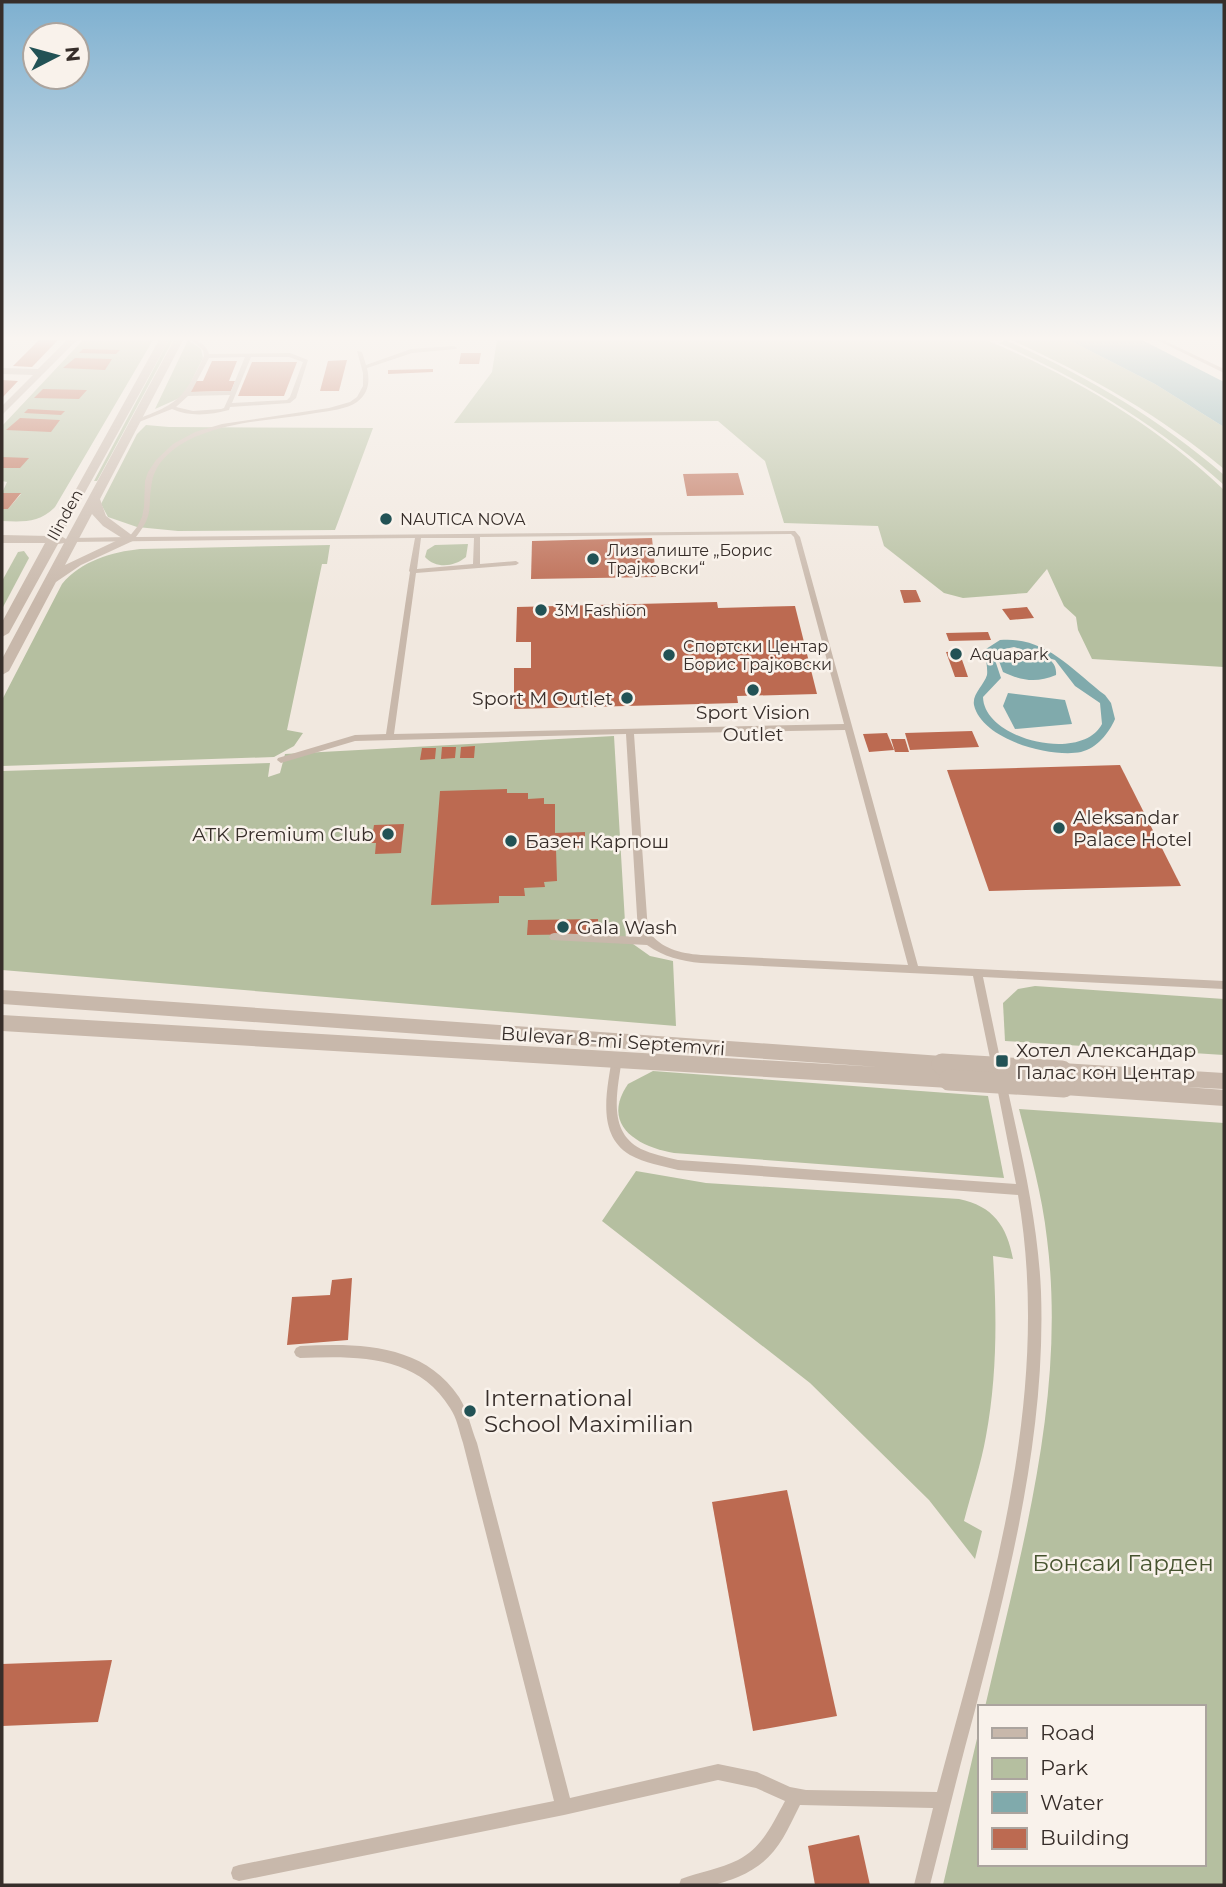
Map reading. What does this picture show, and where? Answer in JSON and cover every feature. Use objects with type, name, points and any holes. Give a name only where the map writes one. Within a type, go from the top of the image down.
[{"type":"street","name":"Ilinden","points":[[2,633],[115,428]]},
{"type":"street","name":"Ilinden","points":[[2,671],[132,428]]},
{"type":"street","points":[[94,499],[94,507],[101,519],[131,539]]},
{"type":"street","points":[[2,539],[71,540]]},
{"type":"street","points":[[46,586],[78,562],[131,539]]},
{"type":"street","name":"Bulevar 8-mi Septemvri","points":[[2,998],[946,1072]]},
{"type":"street","name":"Bulevar 8-mi Septemvri","points":[[2,1023],[617,1058],[1063,1079],[1224,1081]]},
{"type":"street","name":"Bulevar 8-mi Septemvri","points":[[1063,1079],[1224,1098]]},
{"type":"lane","points":[[131,539],[148,516],[148,482],[158,462],[176,446],[224,428]]},
{"type":"lane","points":[[71,540],[793,532],[797,537],[914,968]]},
{"type":"lane","points":[[475,567],[477,536]]},
{"type":"lane","points":[[390,737],[418,537]]},
{"type":"lane","points":[[412,571],[516,564]]},
{"type":"lane","points":[[281,760],[355,738],[630,734],[847,727]]},
{"type":"lane","points":[[630,734],[643,932],[648,942],[659,950],[691,957],[1224,985]]},
{"type":"lane","points":[[554,937],[648,942]]},
{"type":"lane","points":[[922,1885],[1000,1572],[1029,1421],[1035,1316],[1032,1255],[977,973]]},
{"type":"lane","points":[[617,1058],[610,1107],[614,1129],[630,1150],[650,1159],[678,1165],[1021,1190]]},
{"type":"lane","points":[[300,1352],[362,1350],[388,1356],[426,1374],[455,1403],[470,1443],[565,1807]]},
{"type":"lane","points":[[239,1873],[565,1807],[718,1772],[757,1780],[796,1796],[836,1801],[942,1800]]},
{"type":"lane","points":[[687,1885],[746,1868],[761,1858],[796,1796]]},
{"type":"green space","points":[[2,428],[101,428],[55,507],[43,516],[24,521],[2,521],[2,509],[8,509],[21,494],[2,493],[7,482],[2,481]]},
{"type":"green space","points":[[122,428],[126,428],[97,481],[94,481]]},
{"type":"green space","points":[[143,428],[373,428],[335,530],[178,531],[137,527],[108,517],[101,504],[137,434]]},
{"type":"green space","points":[[726,428],[1149,428],[1224,490],[1224,667],[1092,659],[1078,630],[1076,617],[1064,606],[1047,569],[1027,593],[963,598],[944,593],[884,546],[878,526],[784,523],[765,461]]},
{"type":"green space","points":[[1152,428],[1163,428],[1199,455],[1224,475],[1224,485],[1199,463]]},
{"type":"green space","points":[[1170,428],[1224,428],[1224,469],[1200,449]]},
{"type":"green space","points":[[468,544],[466,557],[451,565],[440,565],[425,557],[427,550],[435,545]]},
{"type":"green space","points":[[330,545],[327,564],[322,564],[287,730],[303,733],[294,746],[274,757],[2,766],[2,700],[62,584],[78,569],[108,555],[140,549]]},
{"type":"green space","points":[[24,551],[29,558],[2,609],[2,581],[18,552]]},
{"type":"green space","points":[[614,736],[626,939],[650,956],[673,961],[676,1026],[2,970],[2,771],[270,763],[268,777],[280,773],[285,754]]},
{"type":"green space","points":[[1035,986],[1224,999],[1224,1055],[1005,1041],[1003,1003],[1018,989]]},
{"type":"green space","points":[[653,1071],[988,1096],[1004,1178],[661,1150],[627,1132],[618,1111],[620,1098],[628,1084]]},
{"type":"green space","name":"Бонсаи Гарден","points":[[1019,1109],[1224,1123],[1224,1885],[943,1885],[978,1734],[978,1866],[1205,1866],[1205,1705],[985,1705],[1025,1534],[1045,1416],[1051,1357],[1052,1298],[1039,1189]]},
{"type":"green space","points":[[636,1171],[706,1183],[959,1199],[981,1207],[996,1219],[1007,1237],[1013,1259],[993,1256],[995,1324],[990,1414],[964,1521],[982,1531],[975,1559],[929,1500],[810,1383],[602,1221]]},
{"type":"water","points":[[1000,640],[1016,640],[1045,649],[1105,695],[1111,703],[1115,719],[1109,730],[1092,747],[1081,752],[1068,753],[1036,749],[1003,737],[980,717],[974,705],[975,697],[987,675],[986,649]],"holes":[[[1014,647],[1055,660],[1075,686],[1100,703],[1102,724],[1091,736],[1075,742],[1056,744],[1016,735],[999,725],[988,712],[983,697],[1001,678],[994,657],[996,651]]]},
{"type":"water","points":[[1018,650],[1049,659],[1056,668],[1056,675],[1030,680],[1003,672],[999,661],[1006,653]]},
{"type":"water","points":[[1008,693],[1065,700],[1072,724],[1015,729],[1003,706]]},
{"type":"building","points":[[8,428],[54,428],[51,432],[6,430]]},
{"type":"building","points":[[2,457],[29,458],[20,468],[2,468]]},
{"type":"building","points":[[738,473],[744,495],[687,496],[683,474]]},
{"type":"building","points":[[2,493],[21,493],[8,509],[2,509]]},
{"type":"building","name":"Лизгалиште „Борис Трајковски“","points":[[652,538],[656,577],[531,579],[532,541]]},
{"type":"building","points":[[900,590],[916,590],[921,602],[904,603]]},
{"type":"building","name":"Спортски Центар Борис Трајковски","points":[[717,602],[718,608],[795,606],[817,694],[737,696],[738,703],[514,709],[514,668],[531,668],[531,642],[516,642],[517,607]]},
{"type":"building","points":[[1027,607],[1034,618],[1010,620],[1002,609]]},
{"type":"building","points":[[988,632],[991,640],[949,641],[946,633]]},
{"type":"building","points":[[959,651],[968,677],[955,677],[946,652]]},
{"type":"building","points":[[972,731],[979,747],[910,750],[905,733]]},
{"type":"building","points":[[887,733],[894,750],[869,752],[863,734]]},
{"type":"building","points":[[891,739],[905,739],[909,752],[895,752]]},
{"type":"building","points":[[475,746],[474,758],[460,758],[461,747]]},
{"type":"building","points":[[442,747],[456,747],[455,758],[441,759]]},
{"type":"building","points":[[422,748],[436,748],[435,759],[420,760]]},
{"type":"building","name":"Aleksandar Palace Hotel","points":[[1120,765],[1181,886],[989,891],[947,770]]},
{"type":"building","name":"Базен Карпош","points":[[507,789],[507,793],[528,793],[528,799],[544,798],[544,804],[555,804],[555,833],[585,832],[585,848],[556,849],[557,881],[544,882],[545,887],[524,888],[525,896],[499,896],[499,903],[431,905],[440,791]]},
{"type":"building","name":"ATK Premium Club","points":[[404,824],[401,853],[375,854],[376,843],[371,843],[374,825]]},
{"type":"building","name":"Gala Wash","points":[[598,919],[598,934],[527,935],[528,920]]},
{"type":"building","points":[[352,1278],[348,1340],[287,1345],[292,1297],[330,1295],[332,1280]]},
{"type":"building","points":[[787,1490],[837,1716],[753,1731],[712,1502]]},
{"type":"building","points":[[112,1660],[98,1722],[2,1726],[2,1664]]},
{"type":"building","points":[[859,1835],[870,1885],[815,1885],[808,1846]]},
{"type":"place","name":"NAUTICA NOVA","points":[[386,519]]},
{"type":"place","name":"Лизгалиште „Борис Трајковски“","points":[[593,559]]},
{"type":"place","name":"3M Fashion","points":[[541,610]]},
{"type":"place","name":"Aquapark","points":[[956,654]]},
{"type":"place","name":"Спортски Центар Борис Трајковски","points":[[669,655]]},
{"type":"place","name":"Sport Vision Outlet","points":[[753,690]]},
{"type":"place","name":"Sport M Outlet","points":[[627,698]]},
{"type":"place","name":"Aleksandar Palace Hotel","points":[[1059,828]]},
{"type":"place","name":"ATK Premium Club","points":[[388,834]]},
{"type":"place","name":"Базен Карпош","points":[[511,841]]},
{"type":"place","name":"Gala Wash","points":[[563,927]]},
{"type":"place","name":"Хотел Александар Палас кон Центар","points":[[1002,1061]]},
{"type":"place","name":"International School Maximilian","points":[[470,1411]]}]
